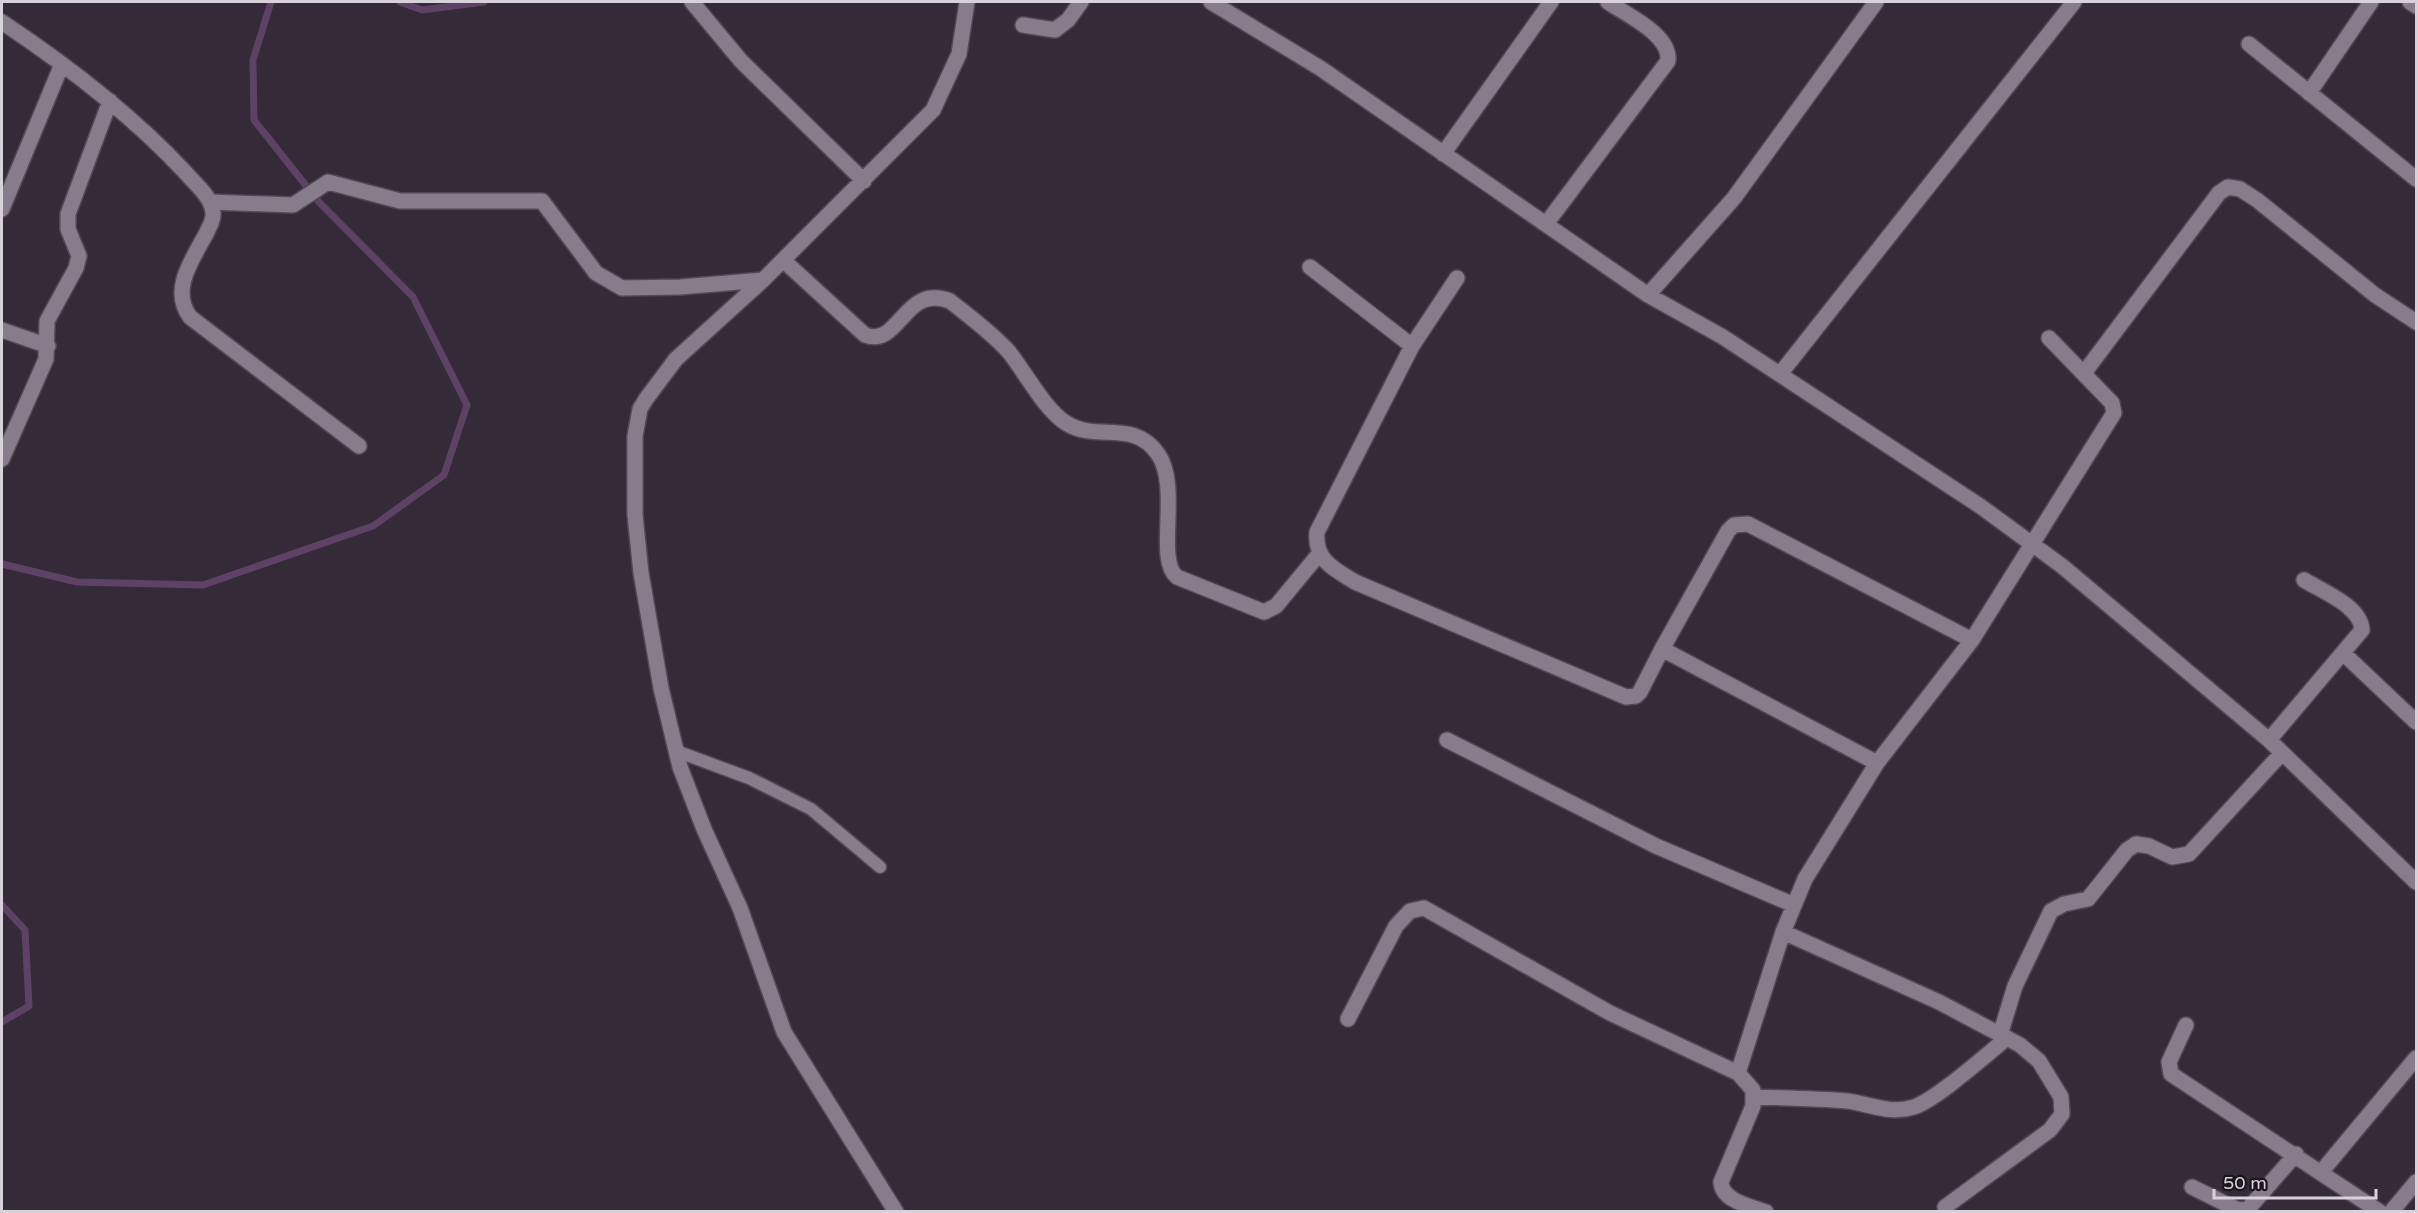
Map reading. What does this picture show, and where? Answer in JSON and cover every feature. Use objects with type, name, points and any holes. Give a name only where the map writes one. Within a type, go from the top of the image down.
[{"type":"street","points":[[692,2],[741,61],[864,181]]},
{"type":"street","points":[[896,1212],[784,1032],[740,908],[704,829],[676,751],[661,688],[641,573],[635,504],[635,436],[638,419],[646,399],[676,359],[763,280],[933,110],[959,54],[967,2]]},
{"type":"street","points":[[1023,25],[1054,30],[1068,20],[1081,2]]},
{"type":"street","points":[[1211,2],[1320,68],[1648,294],[1723,337],[1980,506],[2062,566],[2269,740],[2416,882]]},
{"type":"street","points":[[1443,153],[1551,2]]},
{"type":"street","points":[[1546,224],[1668,61],[1669,52],[1664,40],[1608,2]]},
{"type":"street","points":[[1648,294],[1734,198],[1876,2]]},
{"type":"street","points":[[1780,374],[2074,2]]},
{"type":"street","points":[[2309,93],[2371,2]]},
{"type":"street","points":[[2410,2],[2416,6]]},
{"type":"street","points":[[2,22],[62,64],[147,131],[210,202],[213,219],[182,286],[183,308],[190,317],[359,446]]},
{"type":"street","points":[[2249,44],[2416,179]]},
{"type":"street","points":[[2,209],[62,64]]},
{"type":"street","points":[[2,459],[40,378],[48,346],[47,321],[76,267],[79,256],[68,229],[69,214],[110,101]]},
{"type":"street","points":[[210,202],[292,205],[328,182],[400,201],[542,201],[596,273],[622,288],[763,280]]},
{"type":"street","points":[[2084,373],[2219,193],[2228,187],[2240,189],[2258,200],[2374,295],[2416,322]]},
{"type":"street","points":[[783,260],[865,335],[872,338],[886,334],[920,300],[939,297],[950,301],[1007,351],[1067,424],[1099,432],[1136,435],[1145,441],[1155,450],[1167,471],[1169,490],[1167,558],[1177,577],[1263,612],[1276,606],[1319,554]]},
{"type":"street","points":[[1310,267],[1412,346]]},
{"type":"street","points":[[1457,278],[1412,346],[1317,532],[1316,544],[1319,554],[1326,563],[1355,582],[1626,697],[1636,696],[1640,692],[1728,531],[1741,523],[1748,524],[1972,640]]},
{"type":"street","points":[[2,330],[48,346]]},
{"type":"street","points":[[1738,1073],[1783,932],[1805,879],[1877,763],[1972,640],[2033,546],[2114,413],[2112,403],[2049,338]]},
{"type":"street","points":[[2269,740],[2362,630],[2358,616],[2304,580]]},
{"type":"street","points":[[1662,649],[1877,763]]},
{"type":"street","points":[[2343,653],[2416,722]]},
{"type":"street","points":[[1447,740],[1656,846],[1794,905]]},
{"type":"street","points":[[1754,1097],[1850,1102],[1886,1110],[1903,1110],[1923,1103],[2003,1037],[2015,986],[2051,911],[2064,904],[2088,899],[2127,850],[2136,844],[2149,846],[2172,857],[2189,854],[2282,753]]},
{"type":"street","points":[[1348,1019],[1396,926],[1410,911],[1424,908],[1610,1012],[1738,1073],[1753,1090],[1753,1106],[1721,1182],[1721,1188],[1730,1198],[1766,1212]]},
{"type":"street","points":[[1783,932],[1940,1002],[2020,1045],[2039,1061],[2061,1097],[2062,1114],[2050,1130],[1945,1207]]},
{"type":"street","points":[[2186,1025],[2169,1062],[2172,1074],[2380,1212]]},
{"type":"street","points":[[2322,1172],[2416,1058]]},
{"type":"street","points":[[2192,1187],[2238,1210],[2248,1209],[2296,1155]]},
{"type":"street","points":[[2391,1212],[2416,1182]]},
{"type":"lane","points":[[676,751],[729,769],[801,803],[880,867]]},
{"type":"waterway","points":[[2,564],[77,582],[203,585],[373,526],[444,475],[467,405],[413,297],[319,202],[254,120],[253,60],[271,2]]},
{"type":"waterway","points":[[400,2],[422,10],[484,2]]},
{"type":"waterway","points":[[2,905],[25,930],[29,1006],[2,1022]]}]
